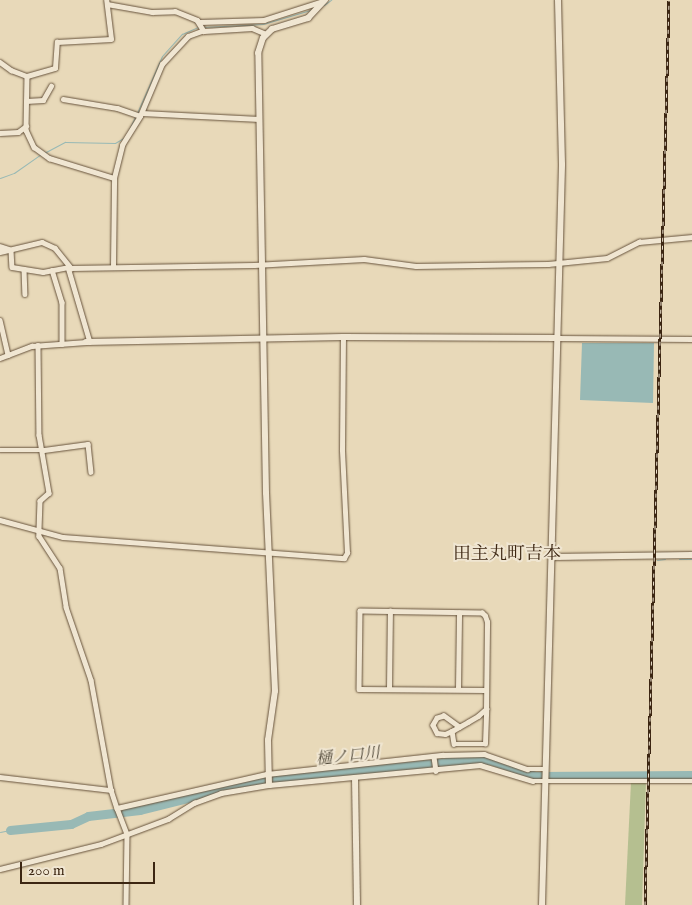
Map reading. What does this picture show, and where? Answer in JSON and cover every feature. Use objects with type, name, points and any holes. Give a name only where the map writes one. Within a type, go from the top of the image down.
[{"type":"street","points":[[542,905],[562,143],[558,0]]},
{"type":"street","points":[[269,784],[268,740],[275,691],[268,554],[258,53],[266,34],[279,25],[308,18],[318,10],[324,1]]},
{"type":"street","points":[[0,62],[11,70],[27,76],[55,68],[57,42],[110,39],[107,2],[152,12],[174,11],[200,23],[264,20],[324,1]]},
{"type":"street","points":[[200,23],[202,30]]},
{"type":"street","points":[[113,266],[114,178],[122,144],[140,115],[162,64],[188,36],[202,30],[252,28],[266,34]]},
{"type":"street","points":[[27,76],[26,126],[29,139],[42,154],[114,178]]},
{"type":"street","points":[[26,101],[43,100],[51,86]]},
{"type":"street","points":[[63,99],[140,115],[259,119]]},
{"type":"street","points":[[0,133],[18,132],[26,126]]},
{"type":"street","points":[[10,250],[12,267],[24,270],[52,270],[68,266],[263,264],[364,259],[416,266],[559,263],[607,258],[639,242],[692,237]]},
{"type":"street","points":[[0,252],[36,243],[49,244],[62,255],[68,266],[88,342]]},
{"type":"street","points":[[0,246],[10,250]]},
{"type":"street","points":[[24,270],[25,294]]},
{"type":"street","points":[[52,270],[62,302],[62,344]]},
{"type":"street","points":[[0,320],[8,355]]},
{"type":"street","points":[[0,520],[38,532],[89,540],[268,554],[346,556],[342,450],[343,337]]},
{"type":"street","points":[[0,358],[38,345],[88,342],[343,337],[692,339]]},
{"type":"street","points":[[38,345],[39,435],[44,450],[49,493],[40,501],[38,532],[42,543],[60,568],[67,612],[91,680],[111,790],[127,834],[126,905]]},
{"type":"street","points":[[0,450],[44,450],[88,444],[90,472]]},
{"type":"street","points":[[551,557],[692,555]]},
{"type":"street","points":[[452,731],[454,744],[485,744],[486,690],[485,616],[459,613],[360,611],[359,688],[486,690]]},
{"type":"street","points":[[389,689],[390,611]]},
{"type":"street","points":[[458,690],[459,613]]},
{"type":"street","points":[[459,727],[446,717],[436,718],[433,726],[436,732],[442,734],[452,731],[459,727],[486,709]]},
{"type":"street","points":[[118,809],[268,775],[434,758],[484,754],[528,769],[546,771]]},
{"type":"street","points":[[434,758],[436,770]]},
{"type":"street","points":[[499,768],[502,760]]},
{"type":"street","points":[[390,764],[391,774]]},
{"type":"street","points":[[0,869],[73,853],[168,819],[194,803],[221,793],[269,784],[355,778],[480,765],[499,768],[528,780],[692,780]]},
{"type":"street","points":[[0,777],[111,790]]},
{"type":"street","points":[[355,778],[357,905]]},
{"type":"green space","points":[[631,782],[646,782],[642,905],[625,905]]},
{"type":"water","points":[[582,343],[654,343],[653,403],[580,400]]},
{"type":"waterway","points":[[324,5],[331,0]]},
{"type":"waterway","points":[[202,27],[263,24],[314,9]]},
{"type":"waterway","points":[[137,113],[162,56],[182,34],[198,27]]},
{"type":"waterway","points":[[127,134],[135,117]]},
{"type":"waterway","points":[[44,153],[65,142],[115,143],[125,137]]},
{"type":"waterway","points":[[0,178],[14,173],[40,155]]},
{"type":"waterway","points":[[657,560],[665,559]]},
{"type":"waterway","points":[[679,559],[692,559]]},
{"type":"waterway","name":"樋ノ口川","points":[[10,830],[71,824],[88,816],[140,810],[256,781],[467,760],[490,760],[535,776],[692,775]]},
{"type":"waterway","points":[[0,832],[10,830]]},
{"type":"railway","points":[[645,905],[669,0]]},
{"type":"district","name":"田主丸町吉本","points":[[507,555]]}]
